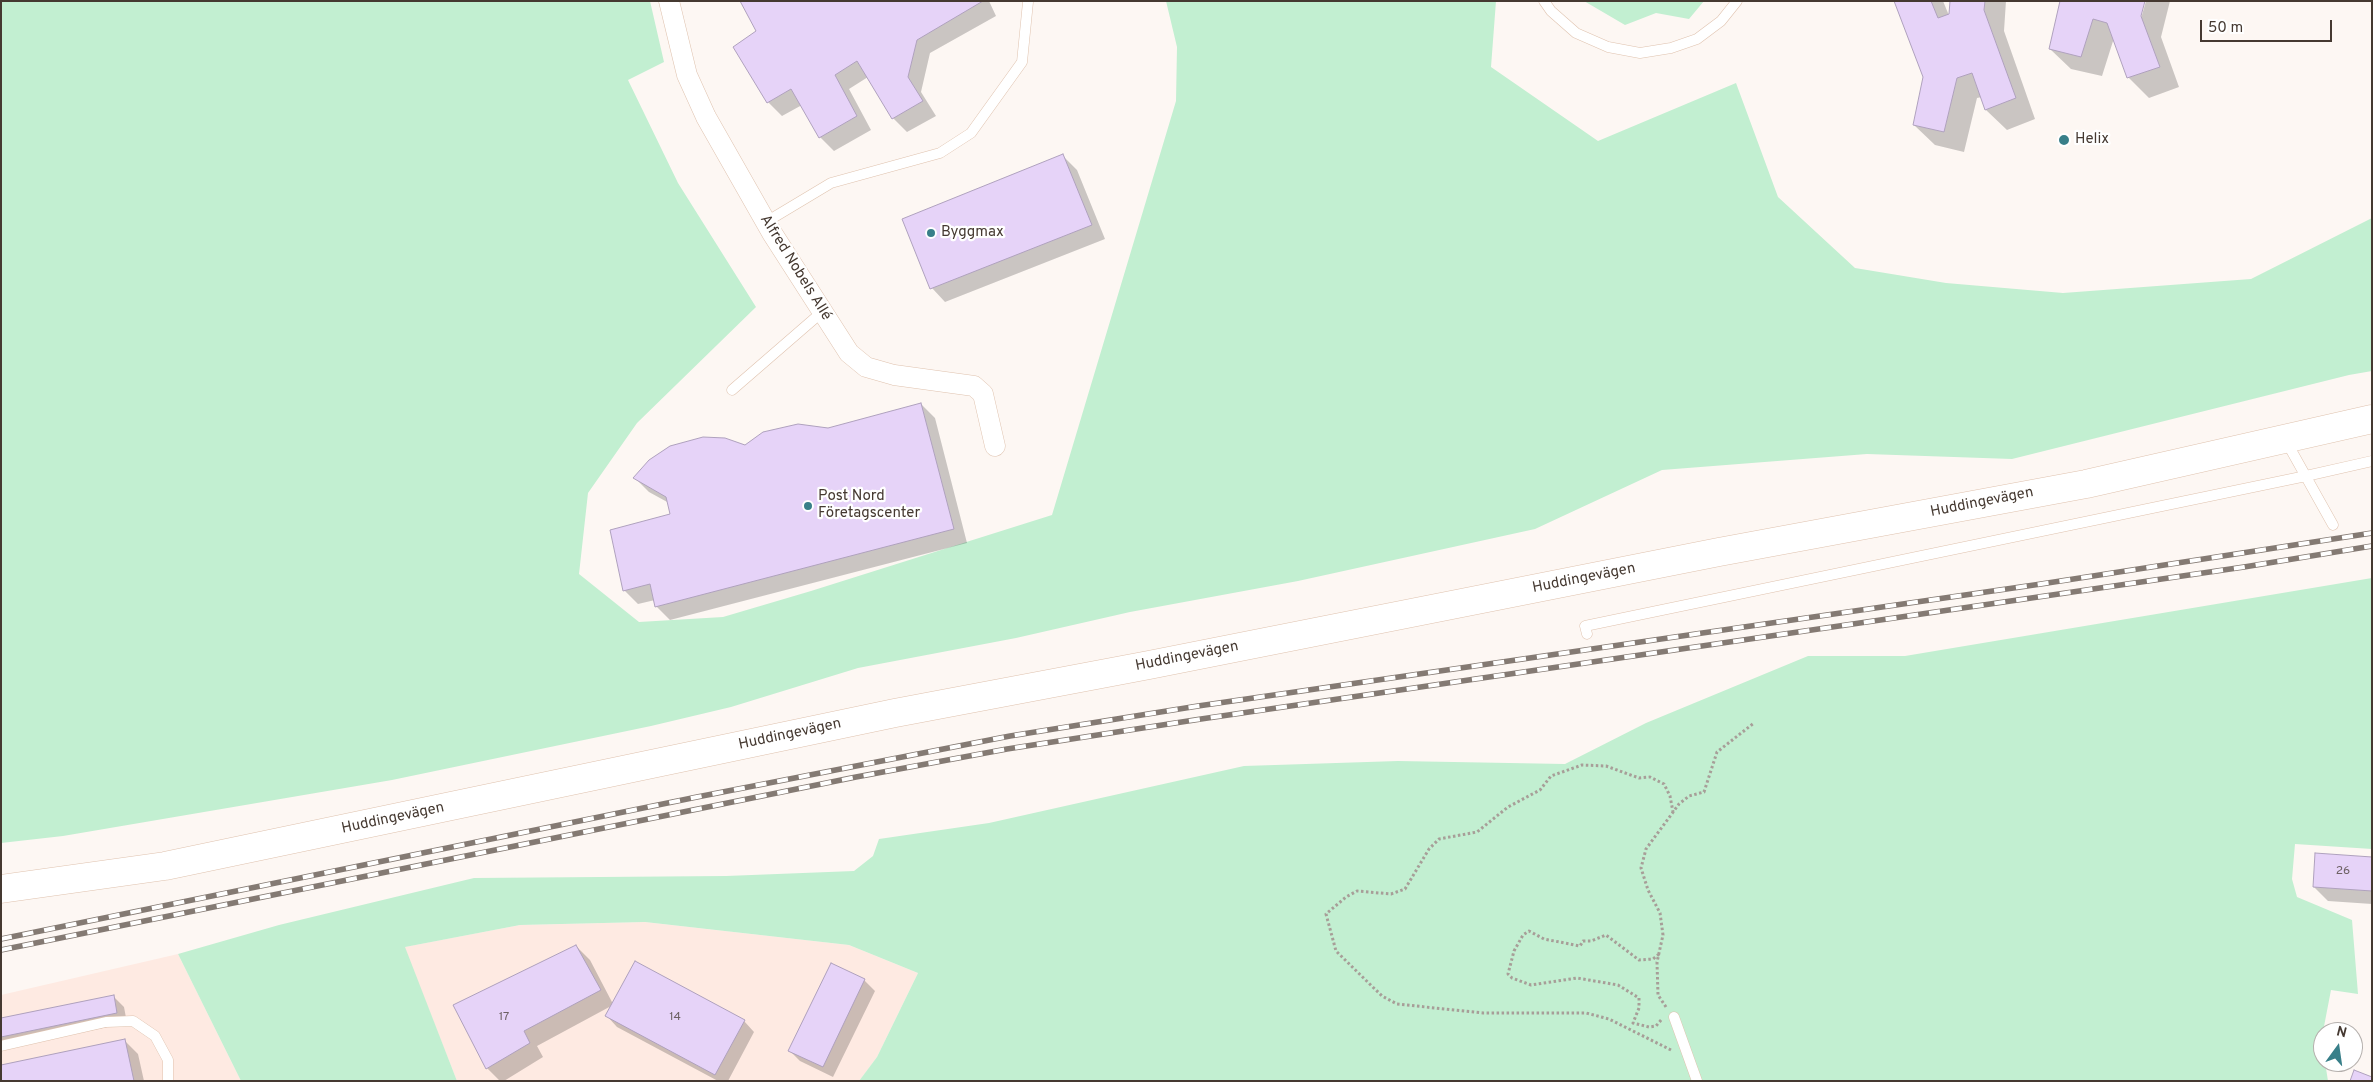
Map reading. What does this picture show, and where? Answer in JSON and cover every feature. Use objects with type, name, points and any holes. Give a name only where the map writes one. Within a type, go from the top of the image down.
[{"type":"main road","name":"Huddingevägen","points":[[1,889],[164,866],[895,712],[1149,665],[1729,550],[2086,484],[2372,419]]},
{"type":"street","name":"Alfred Nobels Allé","points":[[669,1],[687,75],[706,117],[766,222],[849,353],[866,367],[894,375],[974,386],[983,394],[995,446]]},
{"type":"lane","points":[[1544,1],[1551,11],[1576,34],[1608,47],[1640,53],[1672,48],[1697,39],[1721,21],[1737,1]]},
{"type":"lane","points":[[766,222],[831,183],[940,153],[971,133],[1022,62],[1028,2]]},
{"type":"lane","points":[[732,390],[822,312]]},
{"type":"lane","points":[[2285,438],[2333,525]]},
{"type":"lane","points":[[1587,634],[1584,626],[2372,461]]},
{"type":"lane","points":[[1671,1014],[1697,1081]]},
{"type":"lane","points":[[1,1046],[106,1022],[133,1022],[155,1036],[168,1060],[168,1081]]},
{"type":"path","points":[[1659,954],[1652,959],[1639,960],[1606,936],[1583,942],[1580,946],[1544,939],[1529,931],[1523,935],[1514,951],[1508,974],[1512,978],[1531,985],[1577,978],[1618,985],[1639,998],[1639,1008],[1633,1023],[1649,1027],[1656,1026],[1671,1014],[1658,995],[1657,962],[1659,954],[1663,936],[1660,913],[1648,890],[1641,868],[1646,849],[1679,804],[1689,796],[1704,792],[1718,752],[1754,723]]},
{"type":"path","points":[[1673,812],[1670,796],[1664,784],[1650,777],[1639,778],[1606,766],[1582,765],[1551,776],[1540,790],[1508,807],[1477,832],[1438,839],[1429,849],[1405,889],[1391,894],[1357,891],[1346,897],[1326,914],[1336,951],[1382,996],[1397,1004],[1483,1013],[1586,1013],[1609,1019],[1689,1060]]},
{"type":"shaded area","points":[[645,922],[849,945],[918,973],[877,1057],[859,1081],[457,1081],[404,947],[520,925]]},
{"type":"shaded area","points":[[178,954],[241,1081],[1,1081],[1,995]]},
{"type":"green space","points":[[1,1],[650,1],[664,62],[628,80],[678,183],[756,307],[637,423],[588,493],[579,574],[639,622],[723,617],[1052,515],[1176,101],[1177,47],[1166,1],[1496,1],[1491,67],[1598,141],[1736,83],[1778,197],[1855,268],[1946,283],[2063,293],[2251,279],[2372,218],[2372,371],[2349,375],[2012,459],[1867,454],[1662,470],[1535,529],[1298,581],[1130,612],[1016,638],[858,668],[731,707],[651,726],[392,780],[63,836],[1,843]]},
{"type":"green space","points":[[1584,1],[1704,1],[1689,19],[1656,13],[1625,25]]},
{"type":"green space","points":[[2372,578],[2372,849],[2295,844],[2292,879],[2297,897],[2352,920],[2358,994],[2331,990],[2325,1022],[2313,1022],[2313,1072],[2327,1072],[2328,1081],[859,1081],[877,1057],[918,973],[849,945],[645,922],[520,925],[405,947],[457,1081],[241,1081],[178,954],[279,925],[474,878],[726,876],[854,871],[873,856],[879,839],[989,823],[1244,766],[1398,761],[1565,764],[1646,723],[1808,656],[1905,656]]},
{"type":"building","points":[[740,1],[983,1],[917,40],[908,77],[923,101],[892,119],[857,61],[835,75],[857,116],[819,138],[791,89],[767,103],[733,47],[756,31]]},
{"type":"building","points":[[1894,1],[1931,1],[1938,18],[1949,14],[1950,1],[1985,1],[1984,10],[2016,98],[1985,110],[1972,73],[1957,78],[1944,132],[1913,125],[1923,77]]},
{"type":"building","points":[[2060,1],[2145,1],[2141,16],[2160,67],[2127,78],[2107,23],[2093,19],[2081,57],[2049,49]]},
{"type":"building","points":[[1063,154],[1092,225],[930,289],[902,219]]},
{"type":"building","name":"Post Nord Företagscenter","points":[[921,403],[954,529],[655,607],[650,584],[623,591],[610,530],[670,514],[666,497],[633,478],[649,460],[670,446],[703,437],[725,438],[745,445],[763,432],[798,424],[828,428]]},
{"type":"building","points":[[2315,853],[2372,857],[2372,891],[2313,887]]},
{"type":"building","points":[[576,945],[601,990],[524,1031],[530,1043],[486,1069],[453,1005]]},
{"type":"building","points":[[635,961],[745,1020],[715,1075],[605,1016]]},
{"type":"building","points":[[831,963],[865,979],[823,1067],[788,1051]]},
{"type":"building","points":[[114,995],[117,1013],[1,1037],[1,1018]]},
{"type":"building","points":[[125,1039],[134,1081],[1,1081],[1,1065]]},
{"type":"building","points":[[2353,1072],[2359,1072],[2372,1077],[2372,1081],[2350,1081]]},
{"type":"railway","points":[[1,939],[697,797],[1010,736],[1198,706],[2041,584],[2372,533]]},
{"type":"railway","points":[[1,950],[856,777],[1007,749],[2244,567],[2372,546]]},
{"type":"place","name":"Helix","points":[[2064,140]]},
{"type":"place","name":"Byggmax","points":[[931,233]]},
{"type":"place","name":"Post Nord Företagscenter","points":[[808,506]]}]
